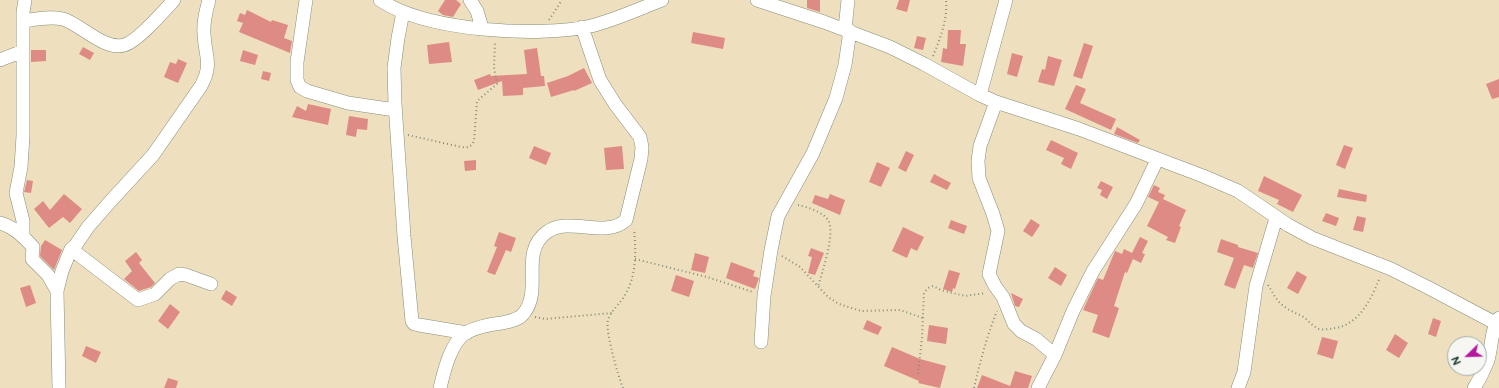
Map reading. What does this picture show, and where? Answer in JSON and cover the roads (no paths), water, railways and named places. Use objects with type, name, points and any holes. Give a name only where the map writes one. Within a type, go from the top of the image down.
[{"type":"street","points":[[23,236],[23,220],[16,193],[21,167],[23,136],[23,21],[25,0]]},
{"type":"street","points":[[23,21],[47,18],[65,20],[97,38],[119,46],[131,42],[174,0]]},
{"type":"street","points":[[59,388],[57,291],[62,271],[71,249],[108,204],[153,155],[201,86],[208,68],[204,24],[209,0]]},
{"type":"street","points":[[306,0],[297,62],[297,80],[300,87],[307,91],[348,103],[395,110]]},
{"type":"street","points":[[380,0],[403,12],[428,20],[489,29],[542,31],[582,28],[661,0]]},
{"type":"street","points":[[470,0],[489,29]]},
{"type":"street","points":[[756,0],[848,30],[890,47],[996,102],[1079,129],[1157,160],[1203,176],[1238,191],[1276,218],[1312,238],[1384,266],[1498,322],[1488,360],[1474,388]]},
{"type":"street","points":[[761,342],[764,296],[778,216],[813,153],[836,98],[845,64],[848,30],[848,0]]},
{"type":"street","points":[[980,95],[1006,0]]},
{"type":"street","points":[[403,12],[394,68],[395,110],[412,321],[414,324],[419,326],[467,332],[481,327],[516,320],[524,315],[531,293],[532,253],[538,241],[548,231],[569,226],[595,227],[620,225],[626,220],[641,159],[642,147],[640,137],[615,104],[600,80],[582,28]]},
{"type":"street","points":[[0,60],[23,51]]},
{"type":"street","points":[[996,102],[980,146],[978,162],[979,178],[993,214],[998,232],[989,274],[1001,294],[1014,324],[1022,331],[1036,339],[1055,355]]},
{"type":"street","points":[[1038,388],[1055,355],[1093,271],[1136,204],[1157,160]]},
{"type":"street","points":[[1238,388],[1244,372],[1256,286],[1276,218]]},
{"type":"street","points":[[0,223],[8,225],[23,236],[33,247],[32,259],[48,275],[57,291]]},
{"type":"street","points":[[71,249],[138,300],[155,294],[170,279],[179,274],[211,284]]},
{"type":"street","points":[[440,388],[445,369],[455,345],[467,332]]}]
